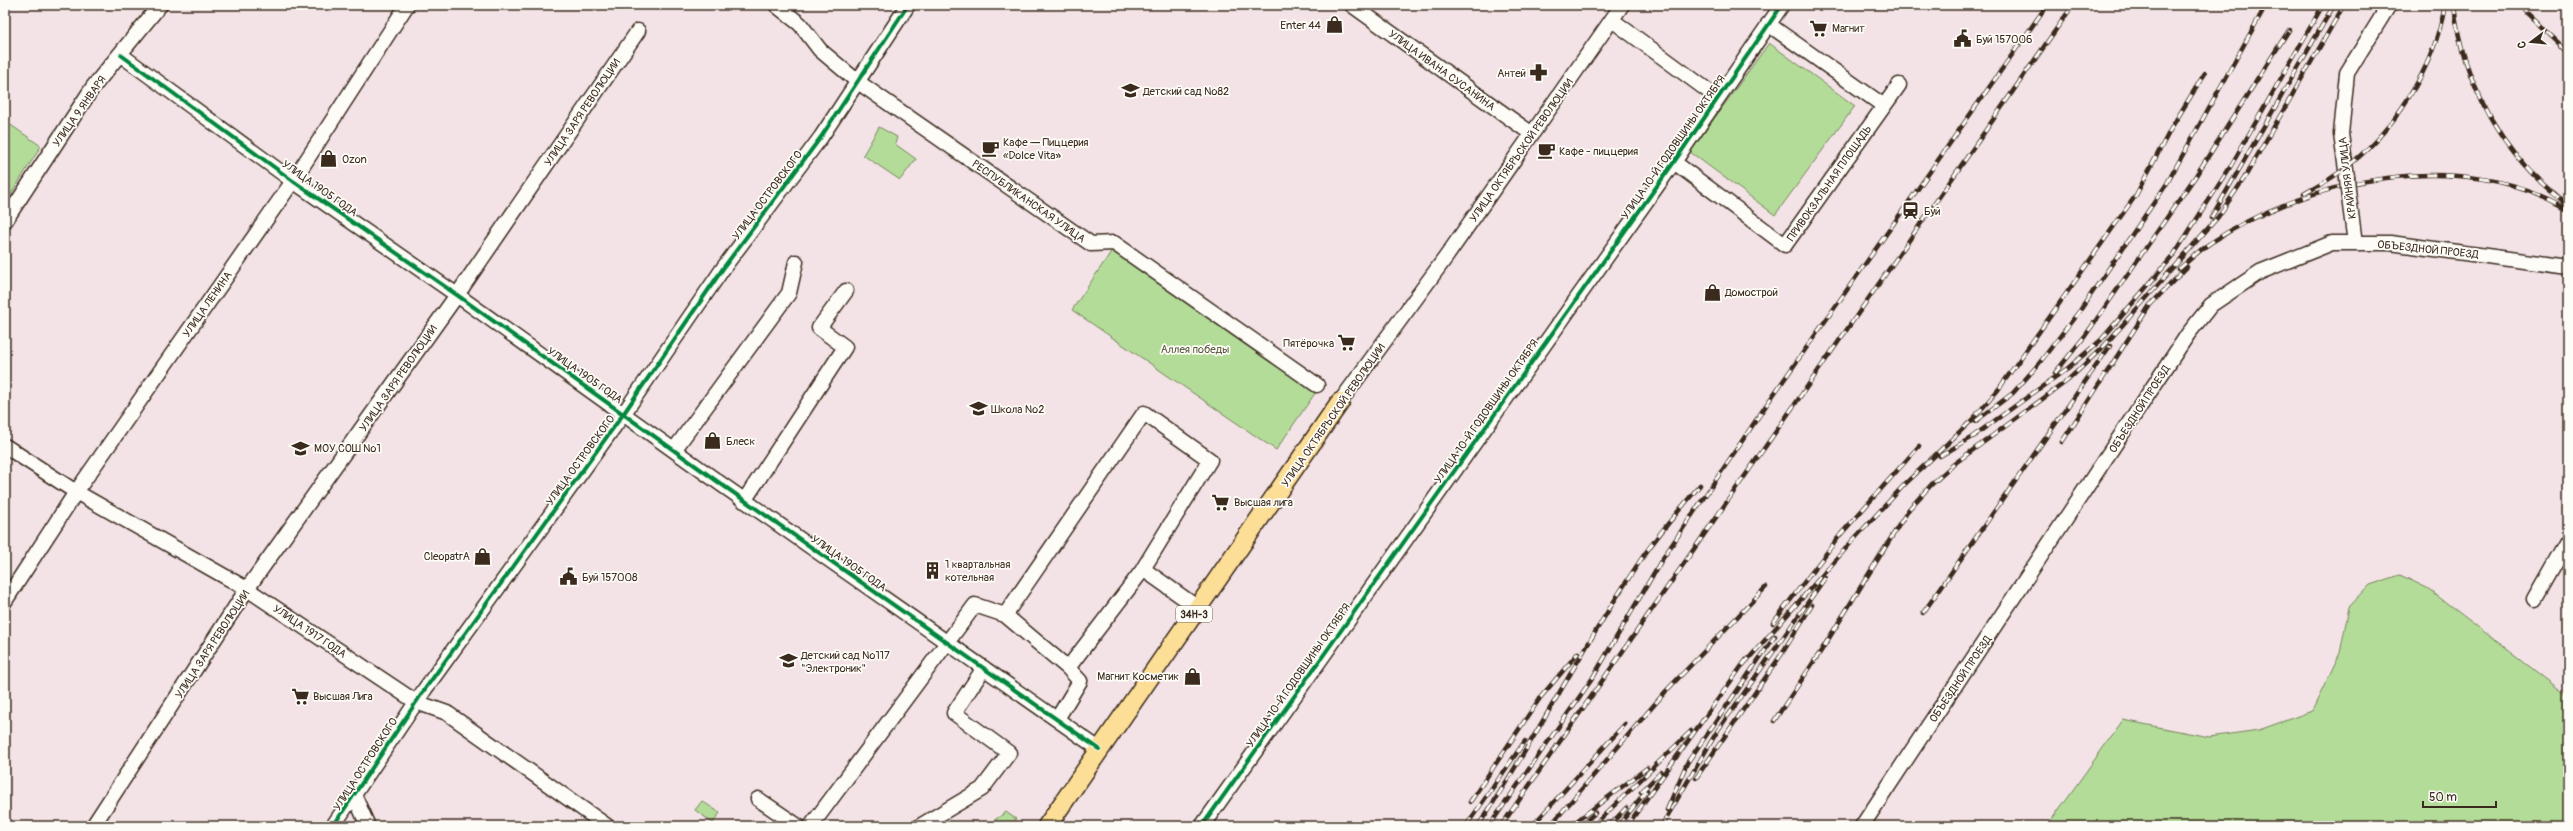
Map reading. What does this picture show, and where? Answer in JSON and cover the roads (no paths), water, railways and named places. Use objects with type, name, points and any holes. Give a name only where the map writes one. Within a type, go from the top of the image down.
[{"type":"main road","name":"УЛИЦА ОКТЯБРЬСКОЙ РЕВОЛЮЦИИ","points":[[1047,826],[1099,748],[1198,608],[1340,402]]},
{"type":"street","name":"УЛИЦА 9 ЯНВАРЯ","points":[[5,221],[93,87],[121,55],[160,5]]},
{"type":"street","name":"УЛИЦА ЛЕНИНА","points":[[5,601],[76,492],[293,181],[408,5]]},
{"type":"street","name":"РЕСПУБЛИКАНСКАЯ УЛИЦА","points":[[776,5],[800,24],[820,50],[858,82],[1091,244],[1114,243],[1317,385]]},
{"type":"street","name":"УЛИЦА ОСТРОВСКОГО","points":[[334,826],[355,797],[416,702],[624,413],[724,267],[822,137],[908,5]]},
{"type":"street","name":"УЛИЦА ИВАНА СУСАНИНА","points":[[1352,5],[1532,134]]},
{"type":"street","name":"УЛИЦА ОКТЯБРЬСКОЙ РЕВОЛЮЦИИ","points":[[1340,402],[1532,134],[1622,5]]},
{"type":"street","name":"УЛИЦА 10-Й ГОДОВЩИНЫ ОКТЯБРЯ","points":[[1202,826],[1674,162],[1782,5]]},
{"type":"street","name":"КРАЙНЯЯ УЛИЦА","points":[[2355,243],[2341,134],[2348,73],[2389,5]]},
{"type":"street","points":[[1612,20],[1718,98]]},
{"type":"street","points":[[1768,24],[1884,106]]},
{"type":"street","name":"УЛИЦА ЗАРЯ РЕВОЛЮЦИИ","points":[[93,826],[247,589],[457,295],[638,31]]},
{"type":"street","name":"УЛИЦА 1905 ГОДА","points":[[121,55],[293,181],[624,413],[744,501],[1099,748]]},
{"type":"street","name":"ПРИВОКЗАЛЬНАЯ ПЛОЩАДЬ","points":[[1674,162],[1785,245],[1899,85]]},
{"type":"street","name":"ОБЪЕЗДНОЙ ПРОЕЗД","points":[[1862,826],[2188,334],[2211,305],[2260,272],[2332,244],[2390,243],[2568,266]]},
{"type":"street","points":[[674,450],[789,293],[796,262]]},
{"type":"street","points":[[744,501],[845,347],[819,328],[846,292]]},
{"type":"street","points":[[1005,615],[1144,413],[1210,460],[1145,567],[1068,668]]},
{"type":"street","name":"УЛИЦА 1917 ГОДА","points":[[5,446],[76,492],[247,589],[416,702],[447,713],[607,826]]},
{"type":"street","points":[[2535,599],[2568,541]]},
{"type":"street","points":[[1145,567],[1144,569],[1198,608]]},
{"type":"street","points":[[811,826],[975,605],[1005,615],[1068,668],[1080,681],[1057,719]]},
{"type":"street","points":[[920,826],[982,789],[1009,753],[954,713],[984,668]]},
{"type":"street","points":[[355,797],[368,826]]},
{"type":"street","points":[[758,798],[798,826]]},
{"type":"railway","points":[[1489,826],[1592,679],[1661,561],[1769,401],[2047,5]]},
{"type":"railway","points":[[1501,826],[2073,5]]},
{"type":"railway","points":[[1976,421],[2013,393],[2037,366],[2081,309],[2166,185],[2266,5]]},
{"type":"railway","points":[[1972,437],[2068,368],[2101,340],[2173,256],[2229,169],[2323,5]]},
{"type":"railway","points":[[2211,218],[2334,5]]},
{"type":"railway","points":[[1774,721],[1821,651],[1909,509],[1932,484],[1954,464],[2067,381],[2104,346],[2218,217],[2245,177],[2344,5]]},
{"type":"railway","points":[[2304,194],[2336,175],[2359,157],[2394,119],[2421,76],[2440,29],[2445,5]]},
{"type":"railway","points":[[2454,5],[2466,63],[2490,116],[2506,141],[2524,164],[2544,185],[2567,204]]},
{"type":"railway","points":[[2522,5],[2527,13],[2568,52]]},
{"type":"railway","points":[[2055,373],[2085,336],[2195,177],[2289,30]]},
{"type":"railway","points":[[1743,665],[1855,538],[1905,484],[1972,420],[1998,390],[2136,195],[2173,125],[2205,73]]},
{"type":"railway","points":[[2179,269],[2209,244],[2248,221],[2292,202],[2338,187],[2386,178],[2434,175],[2481,179],[2526,190],[2568,209]]},
{"type":"railway","points":[[2062,442],[2150,305],[2187,267]]},
{"type":"railway","points":[[1923,613],[2110,346]]},
{"type":"railway","points":[[1940,456],[1976,435]]},
{"type":"railway","points":[[1773,623],[1841,534],[1919,446]]},
{"type":"railway","points":[[1478,826],[1519,761],[1617,596],[1645,554],[1700,485]]},
{"type":"railway","points":[[1662,825],[1718,730],[1825,578]]},
{"type":"railway","points":[[1550,826],[1666,691],[1766,587]]},
{"type":"railway","points":[[1696,778],[1781,655],[1812,605]]},
{"type":"railway","points":[[1667,810],[1687,763],[1775,636]]},
{"type":"railway","points":[[1470,802],[1540,698],[1578,653]]},
{"type":"railway","points":[[1627,826],[1746,660]]},
{"type":"railway","points":[[1532,826],[1625,724]]},
{"type":"railway","points":[[1593,826],[1691,731]]},
{"type":"railway","points":[[1466,826],[1525,741]]},
{"type":"railway","points":[[1570,826],[1647,768]]},
{"type":"railway","points":[[1641,792],[1661,772]]},
{"type":"railway","points":[[1618,826],[1647,790]]},
{"type":"railway","points":[[1609,826],[1626,808]]},
{"type":"railway","points":[[1580,826],[1595,813]]},
{"type":"place","name":"Enter 44","points":[[1334,25]]},
{"type":"place","name":"Магнит","points":[[1819,28]]},
{"type":"place","name":"Буй 157006","points":[[1963,39]]},
{"type":"place","name":"Антей","points":[[1539,73]]},
{"type":"place","name":"Детский сад №82","points":[[1130,91]]},
{"type":"place","name":"Кафе — Пиццерия «Dolce Vita»","points":[[990,148]]},
{"type":"place","name":"Кафе - пиццерия","points":[[1546,151]]},
{"type":"place","name":"Ozon","points":[[329,159]]},
{"type":"place","name":"Буй","points":[[1911,211]]},
{"type":"place","name":"Домострой","points":[[1712,292]]},
{"type":"place","name":"Пятёрочка","points":[[1347,343]]},
{"type":"place","name":"Школа №2","points":[[978,409]]},
{"type":"place","name":"Блеск","points":[[713,441]]},
{"type":"place","name":"МОУ СОШ №1","points":[[301,448]]},
{"type":"place","name":"Высшая лига","points":[[1221,502]]},
{"type":"place","name":"CleopatrA","points":[[483,556]]},
{"type":"place","name":"1 квартальная котельная","points":[[932,570]]},
{"type":"place","name":"Буй 157008","points":[[569,577]]},
{"type":"place","name":"Детский сад №117 \"Электроник\"","points":[[788,661]]},
{"type":"place","name":"Магнит Косметик","points":[[1192,676]]},
{"type":"place","name":"Высшая Лига","points":[[300,696]]},
{"type":"park label","name":"Аллея победы","points":[[1195,349]]}]
